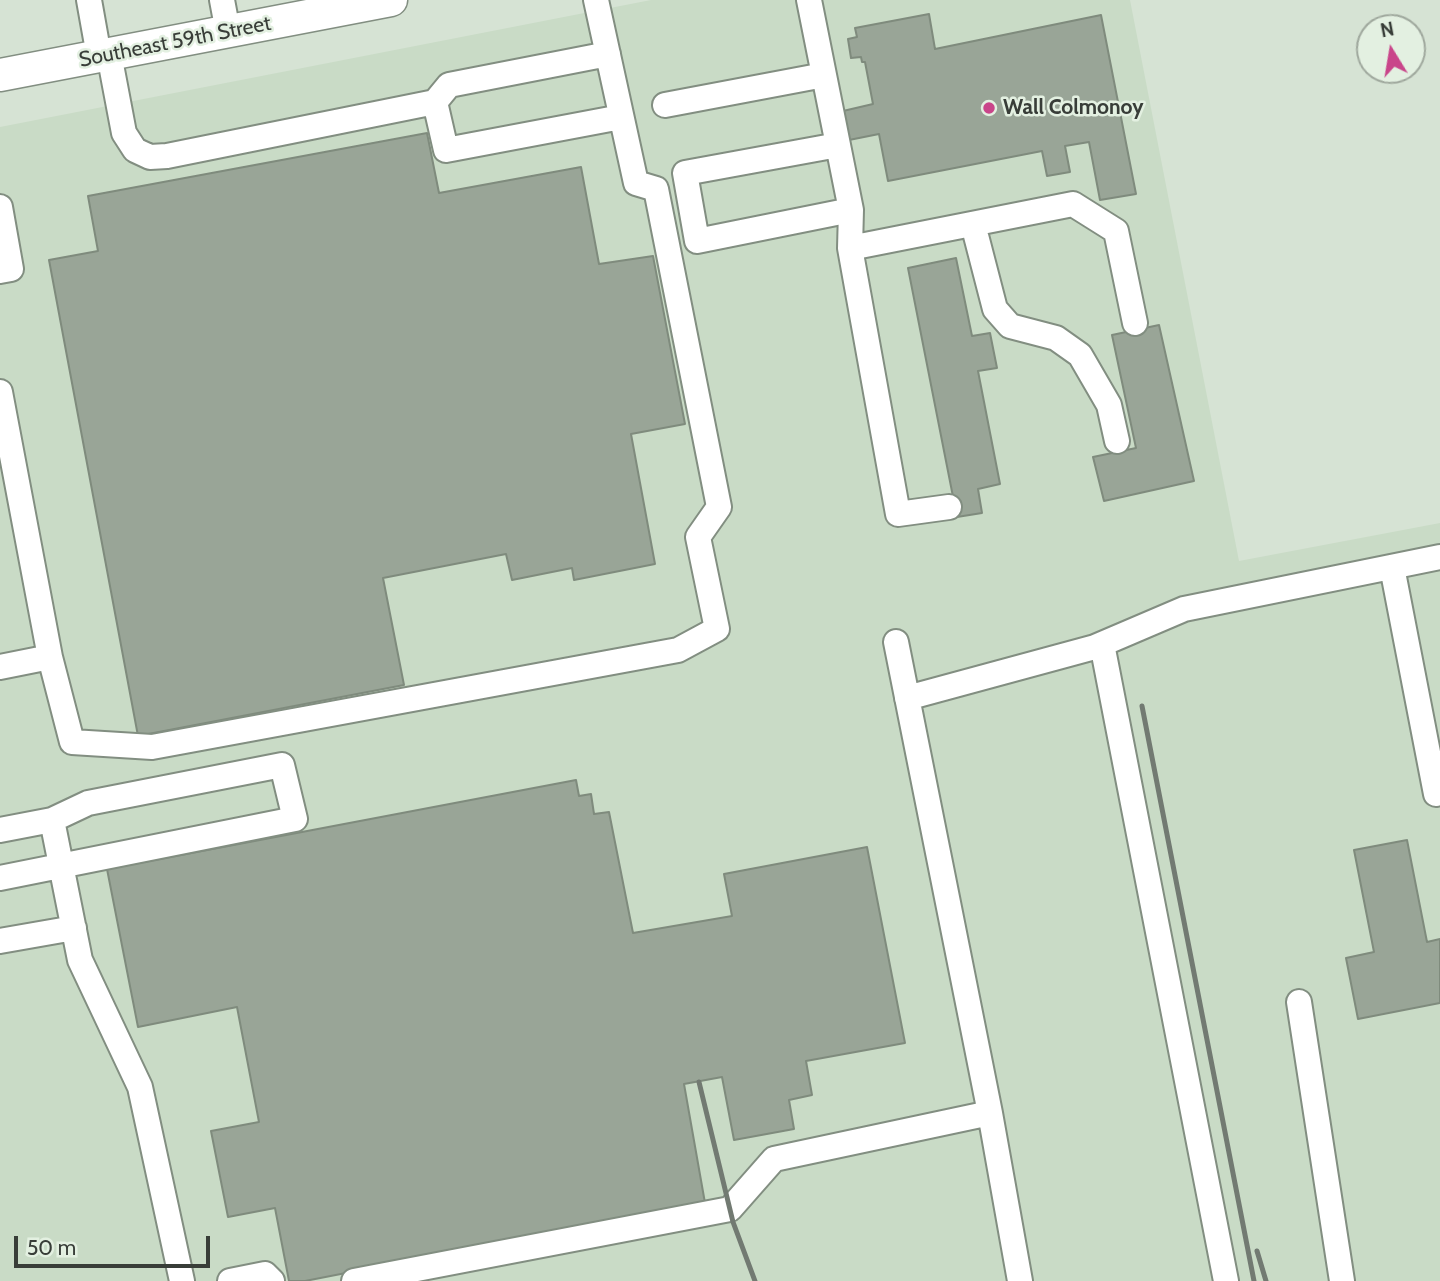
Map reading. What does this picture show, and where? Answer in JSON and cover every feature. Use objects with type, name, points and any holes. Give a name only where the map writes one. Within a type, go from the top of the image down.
[{"type":"main road","name":"Southeast 59th Street","points":[[0,75],[228,32],[348,4],[390,0]]},
{"type":"lane","points":[[89,0],[124,133],[135,150],[150,157],[167,156],[435,103],[449,86],[608,54]]},
{"type":"lane","points":[[222,0],[228,32]]},
{"type":"lane","points":[[0,392],[50,657],[72,742],[152,747],[678,650],[717,629],[698,537],[719,507],[656,189],[636,183],[596,0]]},
{"type":"lane","points":[[809,0],[851,210],[850,248],[898,514],[949,507]]},
{"type":"lane","points":[[665,105],[824,75]]},
{"type":"lane","points":[[435,103],[446,150],[621,117]]},
{"type":"lane","points":[[838,145],[685,173],[697,241],[851,210]]},
{"type":"lane","points":[[850,248],[1073,204],[1116,231],[1135,323]]},
{"type":"lane","points":[[0,207],[11,269],[0,271]]},
{"type":"lane","points":[[973,224],[995,309],[1010,326],[1056,338],[1080,355],[1110,405],[1118,441]]},
{"type":"lane","points":[[907,698],[1102,644],[1184,609],[1440,557]]},
{"type":"lane","points":[[1392,567],[1436,794],[1440,793]]},
{"type":"lane","points":[[896,642],[990,1114],[1020,1281]]},
{"type":"lane","points":[[1102,644],[1226,1281]]},
{"type":"lane","points":[[0,667],[50,657]]},
{"type":"lane","points":[[0,830],[52,820],[88,803],[282,765],[295,819],[0,878]]},
{"type":"lane","points":[[52,820],[80,960],[140,1087],[182,1281]]},
{"type":"lane","points":[[0,941],[74,928]]},
{"type":"lane","points":[[1299,1002],[1342,1281]]},
{"type":"lane","points":[[354,1281],[730,1209],[774,1159],[990,1114]]},
{"type":"lane","points":[[230,1281],[265,1275],[272,1281]]},
{"type":"shaded area","points":[[651,0],[1130,0],[1239,561],[1440,523],[1440,1281],[0,1281],[0,127]]},
{"type":"building","name":"Wall Colmonoy","points":[[929,14],[935,49],[1101,15],[1136,194],[1100,200],[1089,142],[1065,146],[1070,172],[1047,176],[1042,151],[888,181],[879,134],[849,140],[843,111],[873,104],[865,62],[862,62],[861,57],[851,58],[848,39],[857,37],[855,28]]},
{"type":"building","points":[[427,133],[439,193],[581,167],[599,264],[653,256],[685,424],[631,434],[655,564],[574,580],[572,568],[512,580],[506,554],[383,578],[404,685],[138,736],[49,260],[98,251],[88,196]]},
{"type":"building","points":[[956,258],[972,336],[990,333],[997,368],[978,371],[1000,484],[978,489],[982,513],[957,517],[908,268]]},
{"type":"building","points":[[1159,325],[1194,481],[1104,501],[1093,457],[1136,448],[1112,335]]},
{"type":"building","points":[[576,780],[579,796],[591,794],[594,814],[609,812],[633,933],[732,916],[724,874],[867,847],[905,1043],[806,1061],[812,1095],[789,1100],[794,1129],[734,1140],[722,1077],[684,1084],[705,1203],[305,1281],[289,1281],[275,1208],[228,1217],[211,1131],[259,1122],[237,1007],[138,1027],[107,869]]},
{"type":"building","points":[[1407,840],[1427,942],[1440,939],[1440,1003],[1358,1019],[1346,958],[1374,952],[1354,850]]},
{"type":"railway","points":[[1142,706],[1254,1281]]},
{"type":"railway","points":[[699,1082],[733,1222],[755,1281]]},
{"type":"railway","points":[[1257,1251],[1266,1281]]},
{"type":"place","name":"Wall Colmonoy","points":[[989,108]]}]
